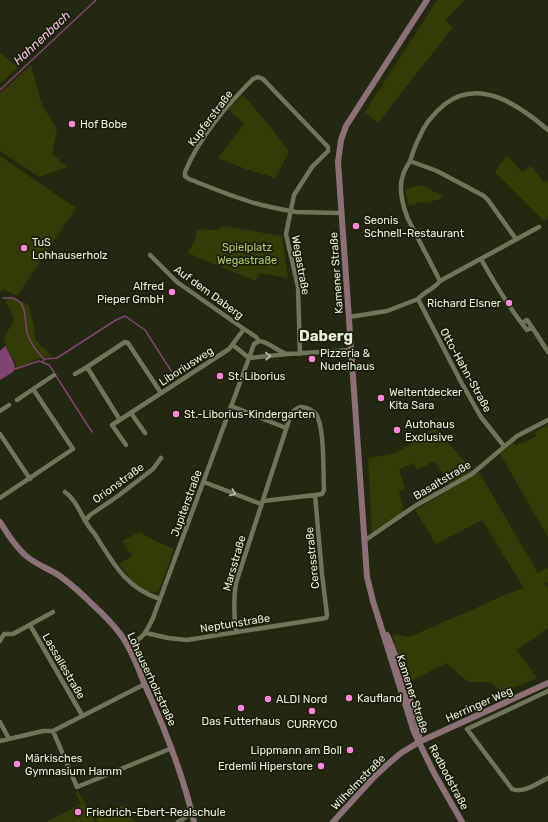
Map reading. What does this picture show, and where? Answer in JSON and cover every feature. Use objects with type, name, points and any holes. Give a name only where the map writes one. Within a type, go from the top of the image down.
[{"type":"main road","name":"Kamener Straße","points":[[418,742],[367,577],[338,162],[343,133],[361,102],[427,0]]},
{"type":"main road","name":"Lohauserholzstraße","points":[[0,522],[24,554],[60,576],[81,593],[110,622],[128,646],[172,748],[184,782],[194,822]]},
{"type":"main road","name":"Herringer Weg","points":[[418,742],[548,683]]},
{"type":"main road","name":"Wilhelmstraße","points":[[333,822],[374,777],[401,753],[418,742]]},
{"type":"main road","name":"Radbodstraße","points":[[418,742],[434,774],[462,822]]},
{"type":"street","name":"Kupferstraße","points":[[290,211],[246,201],[221,192],[185,176],[186,169],[204,137],[230,102],[256,78],[260,77],[327,145]]},
{"type":"street","points":[[440,281],[408,220],[404,209],[401,188],[402,176],[410,161],[419,137],[432,116],[450,101],[470,93],[482,93],[504,100],[519,108],[548,130]]},
{"type":"street","name":"Wegastraße","points":[[300,354],[298,287],[286,234],[294,195],[312,167],[328,151],[327,145]]},
{"type":"street","points":[[410,161],[436,171],[484,196],[516,239]]},
{"type":"street","points":[[290,211],[342,213]]},
{"type":"street","points":[[349,317],[387,311],[418,299],[436,286],[440,281],[539,227]]},
{"type":"street","name":"Auf dem Daberg","points":[[150,255],[177,282],[244,328],[259,341],[287,354]]},
{"type":"street","points":[[481,259],[498,291],[527,330],[532,327],[548,352]]},
{"type":"street","name":"Otto-Hahn-Straße","points":[[418,299],[481,417],[504,446]]},
{"type":"street","name":"Liboriusweg","points":[[120,420],[229,350],[244,328]]},
{"type":"street","points":[[233,346],[249,358],[254,344],[259,341]]},
{"type":"street","points":[[75,374],[87,368],[126,342],[161,393]]},
{"type":"street","name":"Auf dem Daberg","points":[[249,358],[350,350]]},
{"type":"street","name":"Jupiterstraße","points":[[128,646],[140,639],[146,633],[154,618],[249,358]]},
{"type":"street","points":[[87,368],[120,420],[112,425],[126,445]]},
{"type":"street","points":[[17,400],[54,375]]},
{"type":"street","points":[[0,498],[73,450],[33,389]]},
{"type":"street","points":[[0,411],[9,405]]},
{"type":"street","points":[[231,406],[286,428]]},
{"type":"street","name":"Marsstraße","points":[[236,632],[234,594],[286,428],[292,412],[300,407],[310,409],[318,417],[322,433],[324,490],[322,494],[315,495]]},
{"type":"street","points":[[131,413],[144,433]]},
{"type":"street","name":"Basaltstraße","points":[[364,541],[415,506],[472,474],[517,436],[548,420]]},
{"type":"street","points":[[0,434],[30,479]]},
{"type":"street","name":"Orionstraße","points":[[85,521],[90,515],[153,469],[161,458]]},
{"type":"street","points":[[204,482],[262,502],[315,495]]},
{"type":"street","points":[[65,492],[70,496],[85,521],[126,580],[148,595],[160,599]]},
{"type":"street","name":"Ceresstraße","points":[[315,495],[327,615],[326,618]]},
{"type":"street","points":[[0,630],[4,634],[13,634],[53,612]]},
{"type":"street","name":"Neptunstraße","points":[[146,633],[168,638],[187,640],[326,618]]},
{"type":"street","name":"Lassallestraße","points":[[30,625],[82,715]]},
{"type":"street","points":[[0,641],[4,634]]},
{"type":"street","points":[[0,742],[43,731],[53,731],[145,684]]},
{"type":"street","name":"Herringer Weg","points":[[548,691],[467,728],[512,789],[517,791],[524,790],[548,778]]},
{"type":"street","points":[[0,722],[9,739]]},
{"type":"street","points":[[53,731],[77,787],[172,748]]},
{"type":"street","points":[[178,822],[192,813]]},
{"type":"green space","points":[[437,0],[465,0],[445,20],[453,27],[378,123],[365,112]]},
{"type":"green space","points":[[0,53],[18,67],[0,84]]},
{"type":"green space","points":[[31,65],[42,105],[57,129],[52,154],[67,167],[39,177],[0,151],[0,93]]},
{"type":"green space","points":[[243,95],[273,130],[289,152],[275,178],[218,158],[244,124],[228,109]]},
{"type":"green space","points":[[507,155],[522,172],[531,166],[544,183],[548,181],[548,217],[544,221],[495,172]]},
{"type":"green space","name":"TuS Lohhauserholz","points":[[0,156],[76,208],[17,296],[3,289],[0,292]]},
{"type":"green space","points":[[421,185],[443,196],[442,198],[427,203],[420,202],[409,206],[405,189]]},
{"type":"green space","name":"Spielplatz Wegastraße","points":[[223,226],[282,236],[288,278],[260,273],[255,281],[188,253],[195,240],[197,229],[217,230]]},
{"type":"green space","points":[[9,297],[28,304],[34,325],[35,340],[52,356],[37,359],[17,370],[15,361],[8,351],[4,338],[14,320],[5,301]]},
{"type":"green space","points":[[548,425],[548,537],[500,454],[513,443],[516,446],[536,436],[535,432]]},
{"type":"green space","points":[[434,427],[473,471],[450,484],[434,461],[417,470],[414,463],[399,469],[405,488],[399,491],[404,512],[372,534],[368,458],[396,453]]},
{"type":"green space","points":[[479,472],[538,573],[548,568],[548,582],[544,584],[548,587],[548,628],[517,650],[537,678],[501,693],[491,682],[468,682],[446,663],[408,683],[392,634],[409,637],[504,595],[524,588],[482,520],[436,544],[415,510]]},
{"type":"green space","points":[[140,532],[153,540],[174,549],[159,591],[148,591],[136,584],[119,564],[132,556],[122,541]]},
{"type":"green space","name":"Friedrich-Ebert-Realschule","points":[[78,791],[95,822],[46,822],[81,804],[76,793]]},
{"type":"green space","points":[[124,805],[135,822],[98,822],[96,818]]},
{"type":"shaded area","points":[[6,346],[14,363],[15,369],[13,372],[0,380],[0,351]]},
{"type":"waterway","name":"Hahnenbach","points":[[0,90],[96,0]]},
{"type":"waterway","name":"Hahnenbach","points":[[3,298],[14,298],[22,305],[25,314],[28,336],[34,347],[44,359]]},
{"type":"waterway","points":[[43,362],[44,359],[57,358],[116,320],[125,316],[145,330],[175,377]]},
{"type":"waterway","points":[[15,369],[39,361],[49,365],[54,372]]},
{"type":"waterway","points":[[56,376],[92,432]]},
{"type":"place","name":"Hof Bobe","points":[[72,124]]},
{"type":"place","name":"Seonis Schnell-Restaurant","points":[[356,226]]},
{"type":"place","name":"TuS Lohhauserholz","points":[[24,248]]},
{"type":"place","name":"Alfred Pieper GmbH","points":[[172,292]]},
{"type":"place","name":"Richard Elsner","points":[[509,303]]},
{"type":"place","name":"Pizzeria & Nudelhaus","points":[[312,359]]},
{"type":"place","name":"St. Liborius","points":[[220,376]]},
{"type":"place","name":"Weltentdecker Kita Sara","points":[[381,398]]},
{"type":"place","name":"St.-Liborius-Kindergarten","points":[[176,414]]},
{"type":"place","name":"Autohaus Exclusive","points":[[397,430]]},
{"type":"place","name":"Kaufland","points":[[349,698]]},
{"type":"place","name":"ALDI Nord","points":[[268,699]]},
{"type":"place","name":"Das Futterhaus","points":[[241,708]]},
{"type":"place","name":"CURRYCO","points":[[312,711]]},
{"type":"place","name":"Lippmann am Boll","points":[[350,750]]},
{"type":"place","name":"Märkisches Gymnasium Hamm","points":[[17,764]]},
{"type":"place","name":"Erdemli Hiperstore","points":[[321,766]]},
{"type":"place","name":"Friedrich-Ebert-Realschule","points":[[78,812]]},
{"type":"district","name":"Daberg","points":[[326,336]]}]
